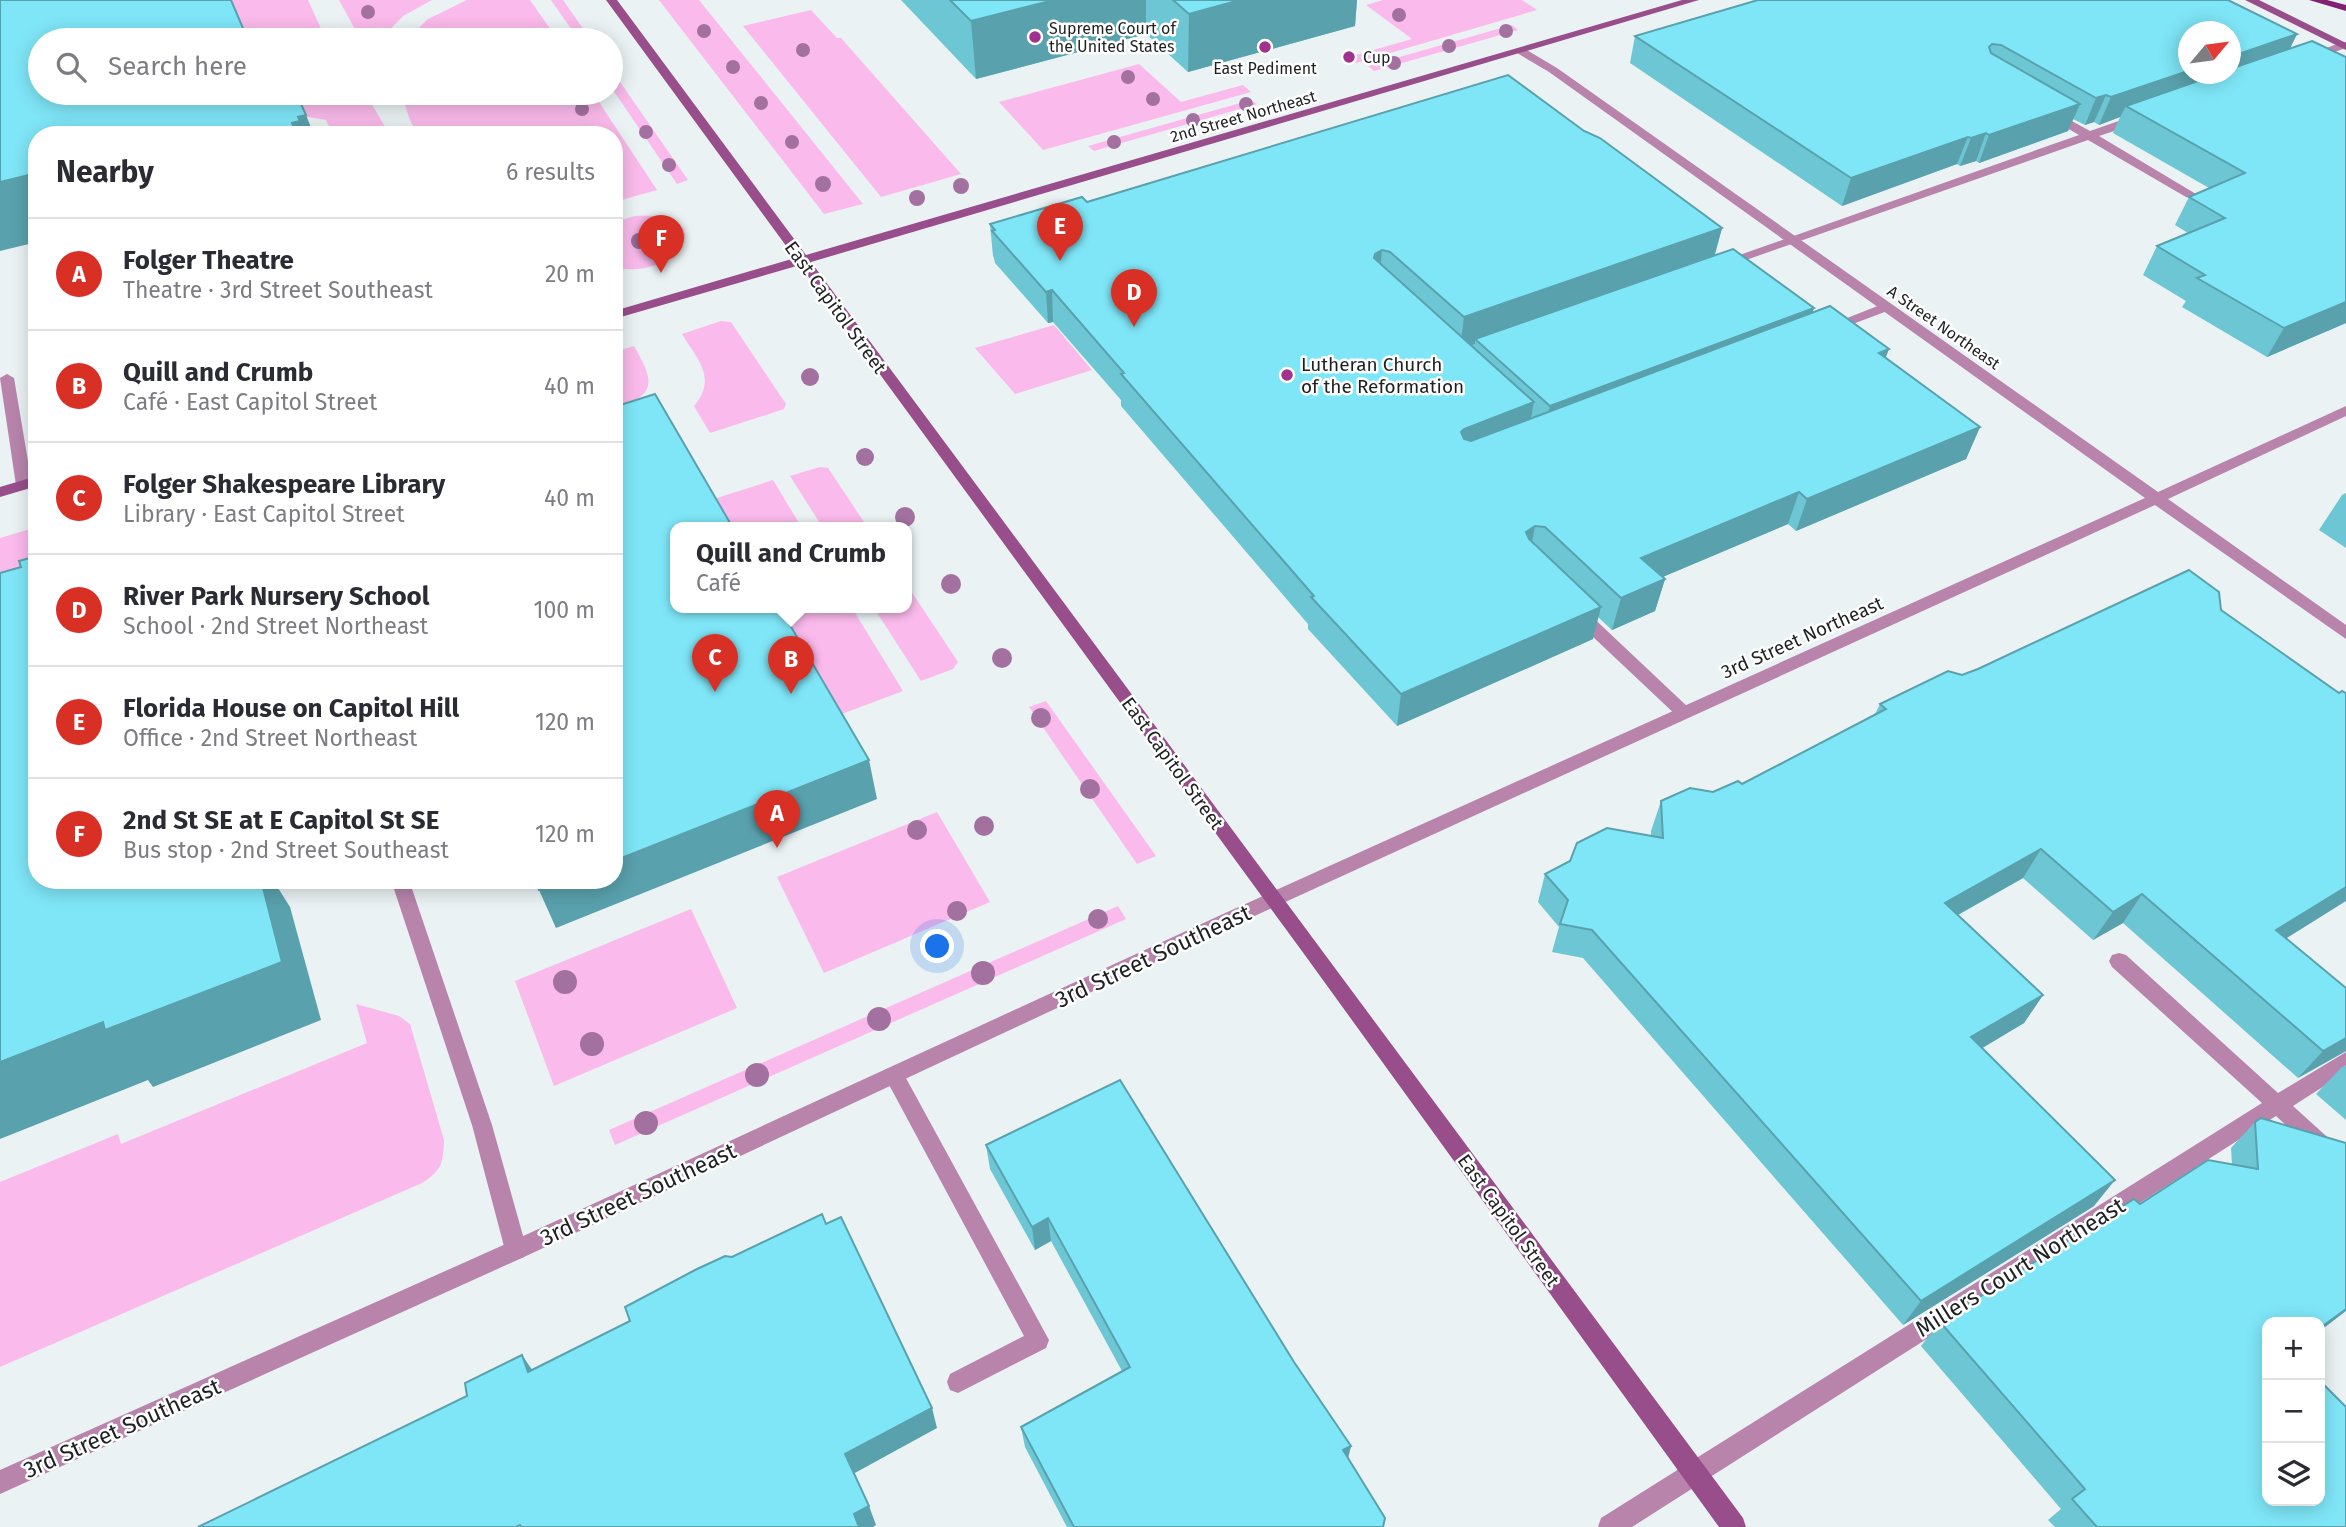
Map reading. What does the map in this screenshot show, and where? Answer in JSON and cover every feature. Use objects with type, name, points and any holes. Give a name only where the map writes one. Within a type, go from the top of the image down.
[{"type":"main road","name":"East Capitol Street","points":[[611,0],[1734,1527]]},
{"type":"main road","name":"2nd Street Northeast","points":[[623,312],[1694,0]]},
{"type":"main road","points":[[2250,0],[2345,46]]},
{"type":"main road","points":[[2314,0],[2346,8]]},
{"type":"main road","points":[[0,492],[28,484]]},
{"type":"street","points":[[2296,62],[2345,46]]},
{"type":"street","name":"A Street Northeast","points":[[1521,51],[1553,70],[2346,633]]},
{"type":"street","points":[[2043,109],[2190,194]]},
{"type":"street","points":[[1702,271],[2153,113]]},
{"type":"street","points":[[1810,335],[1885,307]]},
{"type":"street","points":[[7,378],[28,474]]},
{"type":"street","name":"3rd Street Northeast","points":[[1274,900],[2346,410]]},
{"type":"street","points":[[1567,601],[1685,713]]},
{"type":"street","points":[[403,889],[482,1125],[516,1250]]},
{"type":"street","name":"3rd Street Southeast","points":[[0,1482],[516,1250],[1274,900]]},
{"type":"street","points":[[2119,961],[2346,1167]]},
{"type":"street","name":"Millers Court Northeast","points":[[1610,1527],[2346,1061]]},
{"type":"street","points":[[894,1075],[1038,1340],[958,1382]]},
{"type":"shaded area","points":[[229,0],[308,0],[321,28],[242,28]]},
{"type":"shaded area","points":[[339,0],[432,0],[403,16],[392,28],[354,28]]},
{"type":"shaded area","points":[[467,0],[530,0],[550,28],[419,28],[428,19]]},
{"type":"shaded area","points":[[551,0],[563,0],[583,28],[571,28]]},
{"type":"shaded area","points":[[659,0],[699,0],[863,204],[824,214]]},
{"type":"shaded area","points":[[1383,0],[1522,0],[1537,10],[1356,63],[1349,57],[1412,39],[1366,5]]},
{"type":"shaded area","points":[[811,10],[837,38],[841,38],[961,174],[881,197],[743,26]]},
{"type":"shaded area","points":[[1512,25],[1518,30],[1374,71],[1368,66]]},
{"type":"shaded area","points":[[1139,64],[1181,102],[1243,85],[1251,92],[1043,150],[999,102]]},
{"type":"shaded area","points":[[623,86],[688,180],[677,184],[623,105]]},
{"type":"shaded area","points":[[1251,100],[1257,104],[1094,151],[1088,146]]},
{"type":"shaded area","points":[[275,105],[372,105],[385,126],[329,126],[326,120],[309,117],[283,123]]},
{"type":"shaded area","points":[[405,105],[601,105],[615,126],[413,126]]},
{"type":"shaded area","points":[[623,138],[657,190],[623,199]]},
{"type":"shaded area","points":[[635,216],[663,217],[679,224],[685,234],[681,246],[671,257],[655,265],[636,269],[623,268],[623,219]]},
{"type":"shaded area","points":[[721,321],[731,322],[786,404],[784,409],[710,433],[694,406],[704,386],[703,369],[682,334]]},
{"type":"shaded area","points":[[1054,325],[1092,370],[1015,394],[975,348]]},
{"type":"shaded area","points":[[634,346],[646,369],[648,385],[638,398],[623,406],[623,349]]},
{"type":"shaded area","points":[[820,467],[828,468],[864,522],[819,522],[790,476]]},
{"type":"shaded area","points":[[773,480],[798,522],[727,522],[714,499]]},
{"type":"shaded area","points":[[28,530],[28,623],[0,637],[0,538]]},
{"type":"shaded area","points":[[912,593],[958,662],[953,669],[921,681],[877,613],[912,613]]},
{"type":"shaded area","points":[[781,613],[855,613],[903,691],[839,715]]},
{"type":"shaded area","points":[[1046,701],[1156,856],[1137,864],[1029,707]]},
{"type":"shaded area","points":[[937,812],[990,902],[824,973],[777,877]]},
{"type":"shaded area","points":[[1118,906],[1126,919],[615,1145],[609,1130]]},
{"type":"shaded area","points":[[691,909],[737,1008],[554,1086],[515,981]]},
{"type":"shaded area","points":[[356,1004],[399,1016],[410,1024],[444,1140],[442,1161],[434,1174],[422,1183],[0,1367],[0,1182],[118,1134],[121,1144],[367,1043]]},
{"type":"building","points":[[0,0],[231,0],[243,28],[28,28],[28,105],[301,105],[306,115],[298,117],[300,121],[292,123],[294,126],[28,126],[28,175],[0,182]]},
{"type":"building","points":[[950,0],[1054,0],[971,21]]},
{"type":"building","points":[[1173,0],[1240,0],[1189,14]]},
{"type":"building","points":[[1758,0],[2228,0],[2297,34],[2241,53],[2241,21],[2178,21],[2178,74],[2111,97],[2106,95],[2096,98],[2001,45],[1992,44],[1989,47],[1991,53],[2080,104],[1989,135],[1986,133],[1968,137],[1851,178],[1635,36]]},
{"type":"building","points":[[2312,41],[2346,57],[2346,302],[2284,328],[2197,278],[2205,275],[2157,246],[2225,218],[2189,197],[2245,173],[2126,106],[2189,84],[2241,84],[2241,65]]},
{"type":"building","points":[[1508,75],[1584,131],[1600,138],[1722,228],[1464,317],[1390,252],[1382,250],[1375,254],[1374,258],[1534,402],[1464,429],[1461,432],[1464,439],[1471,441],[1830,306],[1889,349],[1879,353],[1980,427],[1807,499],[1799,492],[1641,558],[1665,579],[1621,598],[1545,527],[1535,526],[1526,532],[1529,539],[1601,607],[1401,694],[1311,597],[1314,596],[1121,374],[1124,373],[1052,290],[1046,292],[992,231],[995,230],[990,224],[1082,197],[1087,202]]},
{"type":"building","points":[[1733,249],[1814,308],[1550,406],[1475,339]]},
{"type":"building","points":[[655,394],[730,522],[670,522],[670,613],[783,613],[869,760],[623,857],[623,404]]},
{"type":"building","points":[[28,558],[28,889],[263,889],[282,962],[105,1030],[103,1022],[0,1062],[0,573],[21,567],[19,561]]},
{"type":"building","points":[[2189,570],[2219,592],[2221,610],[2339,693],[2346,693],[2346,887],[2276,930],[2346,988],[2346,1038],[2323,1051],[2142,894],[2113,912],[2041,849],[1945,903],[2043,995],[1971,1037],[2115,1180],[1921,1301],[1592,930],[1560,924],[1568,900],[1545,874],[1570,861],[1577,843],[1607,828],[1663,838],[1661,801],[1690,788],[1713,792],[1738,781],[1742,784],[1886,709],[1880,704],[1948,671],[1962,675],[1978,669]]},
{"type":"building","points":[[1120,1080],[1294,1362],[1351,1446],[1343,1450],[1385,1518],[1383,1527],[1074,1527],[1021,1427],[1130,1367],[1048,1218],[1032,1227],[986,1145]]},
{"type":"building","points":[[2261,1118],[2346,1143],[2346,1309],[2325,1324],[2325,1317],[2262,1317],[2262,1506],[2325,1506],[2325,1386],[2346,1407],[2346,1527],[2097,1527],[2072,1499],[2085,1489],[1940,1322],[2134,1199],[2140,1204],[2208,1160],[2258,1169],[2255,1122]]},
{"type":"building","points":[[822,1214],[826,1224],[841,1217],[932,1408],[845,1454],[869,1506],[854,1514],[859,1527],[198,1527],[467,1396],[465,1383],[522,1355],[528,1372],[630,1321],[625,1307],[695,1270],[725,1256],[732,1257]]},
{"type":"place","name":"Supreme Court of the United States","points":[[1035,37]]},
{"type":"place","name":"East Pediment","points":[[1265,47]]},
{"type":"place","name":"Cup","points":[[1349,57]]},
{"type":"place","name":"Florida House on Capitol Hill","points":[[1060,261]]},
{"type":"place","name":"2nd St SE at E Capitol St SE","points":[[661,273]]},
{"type":"place","name":"River Park Nursery School","points":[[1134,327]]},
{"type":"place","name":"Lutheran Church of the Reformation","points":[[1287,375]]},
{"type":"place","name":"Folger Shakespeare Library","points":[[715,692]]},
{"type":"place","name":"Quill and Crumb","points":[[791,694]]},
{"type":"place","name":"Folger Theatre","points":[[777,848]]}]
